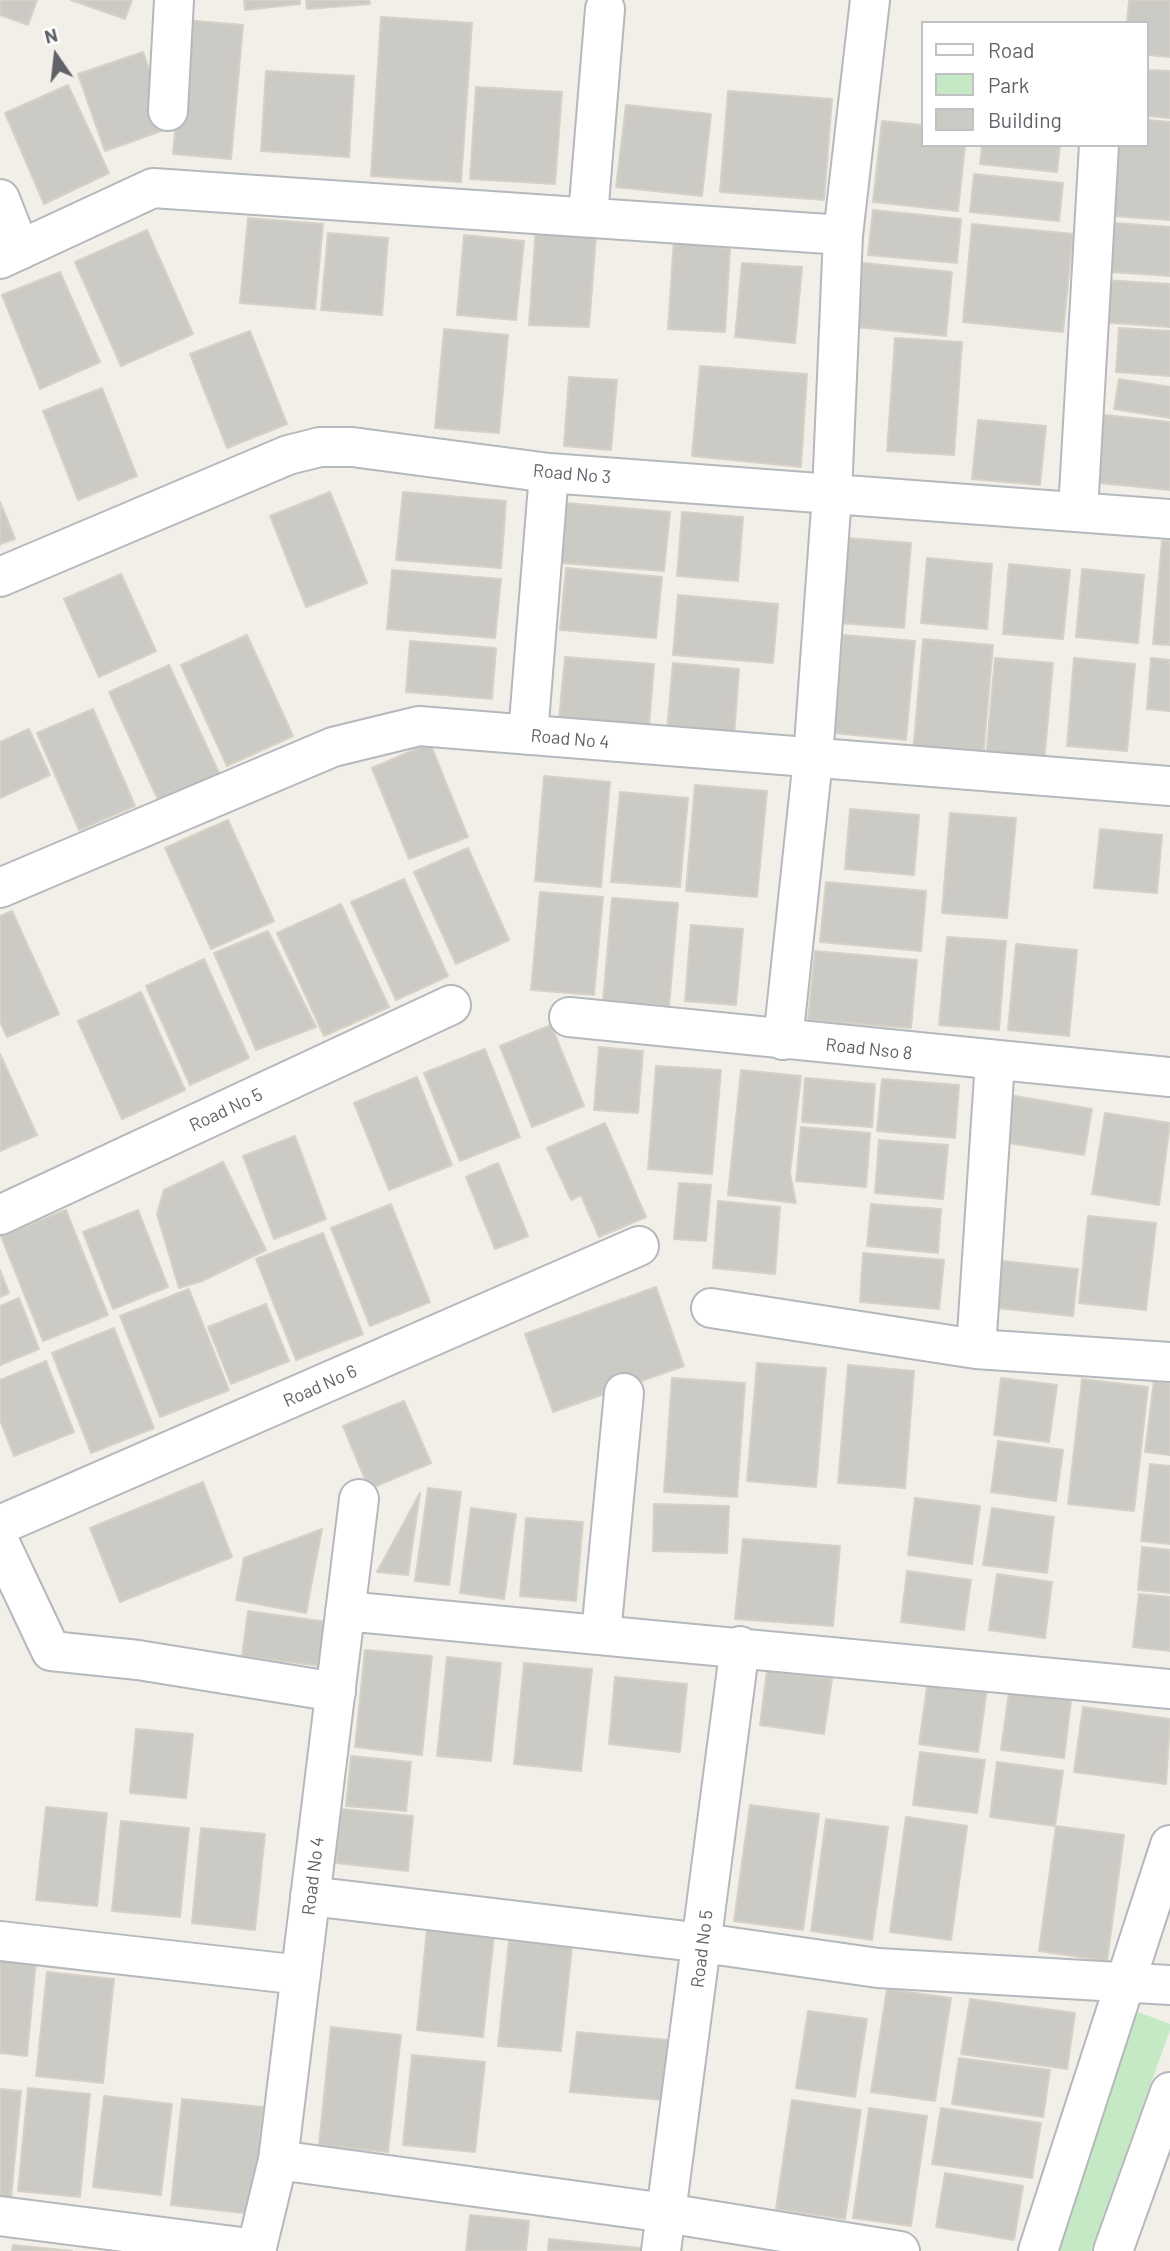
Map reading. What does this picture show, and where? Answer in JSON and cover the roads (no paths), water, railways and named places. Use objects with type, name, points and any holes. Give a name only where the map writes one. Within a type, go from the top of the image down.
[{"type":"street","points":[[168,111],[174,0]]},
{"type":"street","points":[[783,1040],[813,759],[832,494],[843,235],[870,0]]},
{"type":"street","points":[[587,216],[605,9]]},
{"type":"street","points":[[1078,511],[1099,147]]},
{"type":"street","points":[[0,199],[10,255],[153,188],[843,235]]},
{"type":"street","name":"Road No 3","points":[[0,577],[288,455],[320,447],[352,447],[549,473],[1170,519]]},
{"type":"street","points":[[528,735],[549,473]]},
{"type":"street","name":"Road No 4","points":[[0,888],[333,747],[419,726],[1170,786]]},
{"type":"street","name":"Road No 5","points":[[0,1215],[451,1005]]},
{"type":"street","name":"Road Nso 8","points":[[569,1017],[1170,1077]]},
{"type":"street","points":[[976,1349],[995,1061]]},
{"type":"street","name":"Road No 6","points":[[0,1525],[639,1246]]},
{"type":"street","points":[[711,1308],[976,1349],[1170,1362]]},
{"type":"street","points":[[601,1634],[624,1393]]},
{"type":"street","name":"Road No 4","points":[[256,2250],[278,2160],[359,1499]]},
{"type":"street","points":[[0,1544],[51,1651],[138,1660],[335,1692]]},
{"type":"street","points":[[345,1611],[740,1646],[1170,1689]]},
{"type":"street","name":"Road No 5","points":[[661,2251],[740,1646]]},
{"type":"street","points":[[1038,2251],[1170,1845]]},
{"type":"street","points":[[310,1896],[703,1943],[878,1968],[1170,1985]]},
{"type":"street","points":[[0,1941],[301,1976]]},
{"type":"street","points":[[1114,2251],[1170,2092]]},
{"type":"street","points":[[278,2160],[666,2213],[900,2251]]},
{"type":"street","points":[[0,2216],[256,2250]]}]
